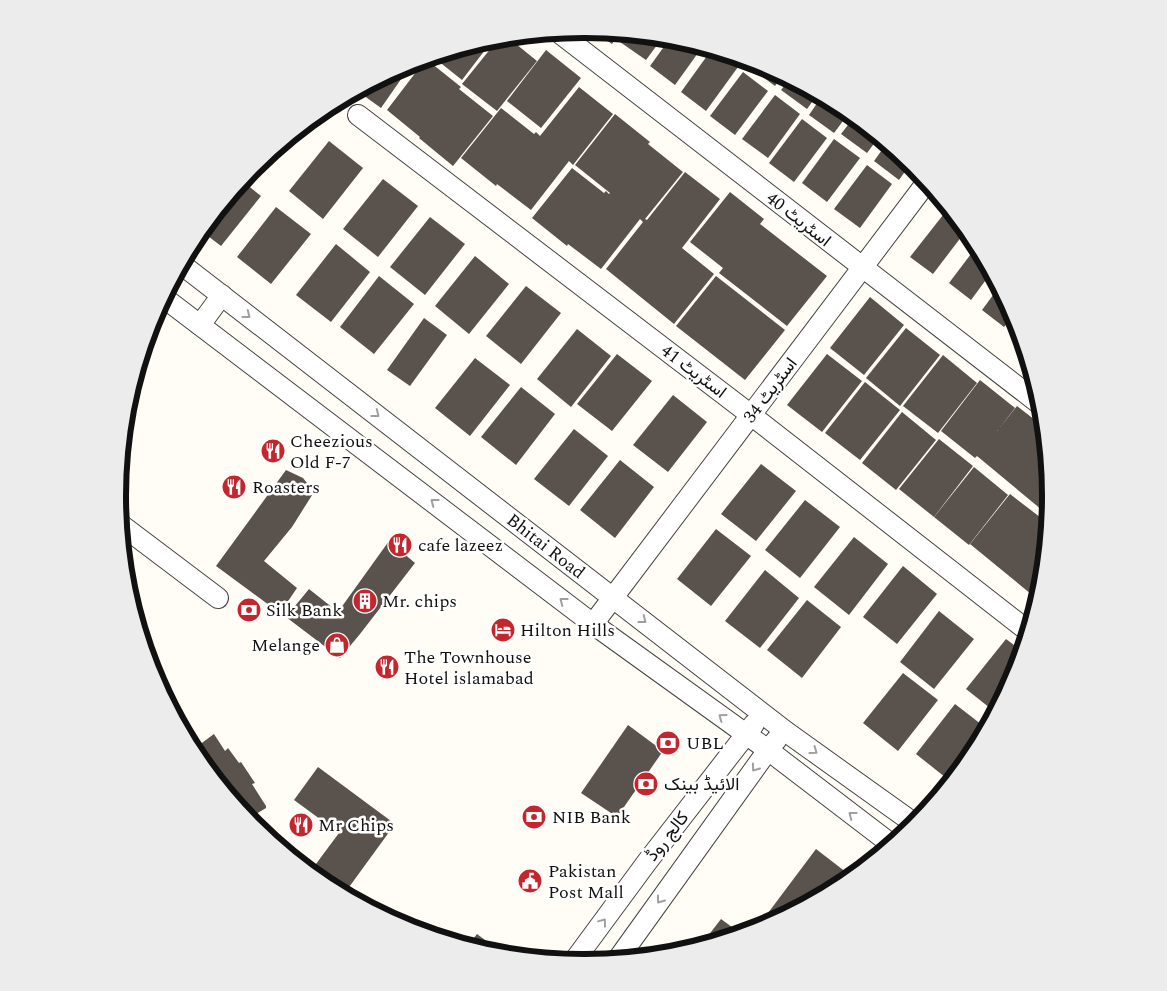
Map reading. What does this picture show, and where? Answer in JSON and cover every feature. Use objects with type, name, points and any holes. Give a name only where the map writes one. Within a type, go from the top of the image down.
[{"type":"street","name":"اسٹریٹ 40","points":[[566,38],[1031,397]]},
{"type":"street","name":"اسٹریٹ 41","points":[[358,115],[751,415],[1022,626]]},
{"type":"street","name":"اسٹریٹ 34","points":[[593,624],[922,188]]},
{"type":"street","name":"Bhitai Road","points":[[186,268],[785,730],[907,819]]},
{"type":"street","points":[[200,325],[222,295]]},
{"type":"street","name":"Bhitai Road","points":[[169,301],[593,624],[768,750],[885,840]]},
{"type":"street","points":[[126,529],[218,598]]},
{"type":"street","name":"کالج روڈ","points":[[579,954],[647,862],[763,713]]},
{"type":"street","name":"کالج روڈ","points":[[623,952],[768,750],[785,730]]},
{"type":"building","points":[[603,38],[616,38],[612,44]]},
{"type":"building","points":[[622,39],[658,44],[646,60],[620,42]]},
{"type":"building","points":[[514,43],[537,61],[497,111],[462,84],[492,46]]},
{"type":"building","points":[[665,45],[699,52],[675,85],[650,66]]},
{"type":"building","points":[[487,48],[462,80],[439,61]]},
{"type":"building","points":[[546,50],[581,78],[541,128],[507,101]]},
{"type":"building","points":[[708,55],[732,62],[738,67],[706,111],[681,92]]},
{"type":"building","points":[[432,64],[461,87],[459,89],[493,116],[453,166],[387,110],[419,68]]},
{"type":"building","points":[[753,70],[778,81],[775,86]]},
{"type":"building","points":[[743,72],[768,91],[735,135],[710,116]]},
{"type":"building","points":[[405,73],[381,108],[362,95]]},
{"type":"building","points":[[785,85],[814,100],[807,109],[781,90]]},
{"type":"building","points":[[579,87],[613,114],[573,165],[569,161],[531,210],[497,184],[496,186],[461,158],[501,108],[534,134],[536,132],[540,136]]},
{"type":"building","points":[[775,95],[800,114],[768,158],[742,139]]},
{"type":"building","points":[[818,102],[844,119],[834,133],[809,115]]},
{"type":"building","points":[[615,114],[683,172],[645,219],[647,220],[685,172],[720,199],[682,248],[714,274],[674,324],[606,269],[643,222],[640,219],[601,269],[568,244],[567,246],[532,218],[572,168],[604,193],[606,191],[610,193],[575,165]]},
{"type":"building","points":[[802,119],[827,138],[794,182],[769,163]]},
{"type":"building","points":[[849,123],[875,143],[867,153],[841,134]]},
{"type":"building","points":[[834,139],[860,158],[827,202],[802,183]]},
{"type":"building","points":[[329,141],[363,168],[323,219],[289,191]]},
{"type":"building","points":[[883,149],[906,171],[899,180],[874,161]]},
{"type":"building","points":[[867,165],[892,184],[860,228],[834,209]]},
{"type":"building","points":[[383,179],[418,206],[378,257],[343,229]]},
{"type":"building","points":[[247,185],[261,196],[221,246],[207,235]]},
{"type":"building","points":[[730,192],[764,219],[760,224],[827,276],[787,326],[719,273],[723,268],[690,242]]},
{"type":"building","points":[[276,207],[311,234],[271,284],[237,257]]},
{"type":"building","points":[[943,215],[949,219],[961,237],[933,274],[910,257]]},
{"type":"building","points":[[430,217],[465,244],[425,295],[390,267]]},
{"type":"building","points":[[336,244],[370,272],[331,322],[296,295]]},
{"type":"building","points":[[972,253],[987,279],[971,300],[949,283]]},
{"type":"building","points":[[475,256],[509,284],[469,334],[435,306]]},
{"type":"building","points":[[379,276],[414,304],[374,354],[340,327]]},
{"type":"building","points":[[716,276],[785,330],[745,380],[676,326]]},
{"type":"building","points":[[526,286],[561,313],[521,364],[486,336]]},
{"type":"building","points":[[994,293],[1008,322],[1004,327],[982,310]]},
{"type":"building","points":[[870,297],[904,325],[864,375],[830,348]]},
{"type":"building","points":[[424,318],[447,335],[410,386],[387,370]]},
{"type":"building","points":[[906,328],[940,355],[900,406],[866,378]]},
{"type":"building","points":[[577,329],[611,356],[571,407],[537,379]]},
{"type":"building","points":[[617,354],[652,381],[612,431],[577,404]]},
{"type":"building","points":[[827,354],[862,381],[822,432],[787,405]]},
{"type":"building","points":[[943,355],[977,383],[938,433],[903,406]]},
{"type":"building","points":[[475,358],[510,385],[470,436],[435,408]]},
{"type":"building","points":[[980,380],[1015,408],[997,431],[1017,406],[1035,420],[1041,466],[1042,510],[977,456],[975,458],[941,431]]},
{"type":"building","points":[[865,382],[900,410],[860,460],[825,433]]},
{"type":"building","points":[[521,387],[555,414],[516,465],[481,437]]},
{"type":"building","points":[[673,395],[707,422],[668,472],[633,445]]},
{"type":"building","points":[[902,412],[936,440],[896,490],[862,463]]},
{"type":"building","points":[[574,429],[608,456],[569,506],[534,479]]},
{"type":"building","points":[[939,439],[973,466],[934,517],[899,489]]},
{"type":"building","points":[[620,460],[654,487],[615,538],[580,510]]},
{"type":"building","points":[[761,464],[796,491],[756,541],[721,514]]},
{"type":"building","points":[[974,467],[1008,495],[969,545],[934,517]]},
{"type":"building","points":[[286,470],[303,478],[314,492],[292,527],[264,561],[297,588],[280,613],[216,566]]},
{"type":"building","points":[[1010,494],[1041,518],[1038,555],[1031,594],[970,544]]},
{"type":"building","points":[[805,500],[840,527],[800,578],[765,550]]},
{"type":"building","points":[[716,529],[751,556],[711,606],[677,579]]},
{"type":"building","points":[[854,537],[888,564],[849,615],[814,587]]},
{"type":"building","name":"Mr. chips","points":[[389,541],[415,563],[340,658],[286,617],[309,589],[338,612]]},
{"type":"building","points":[[903,566],[937,594],[897,644],[863,617]]},
{"type":"building","points":[[765,570],[799,598],[760,648],[725,621]]},
{"type":"building","points":[[807,600],[841,627],[802,678],[767,650]]},
{"type":"building","points":[[939,611],[974,639],[934,689],[900,662]]},
{"type":"building","points":[[1006,639],[1016,646],[1007,671],[989,707],[966,689]]},
{"type":"building","points":[[903,673],[938,700],[898,751],[863,723]]},
{"type":"building","points":[[955,704],[980,724],[945,777],[916,754]]},
{"type":"building","points":[[628,725],[663,751],[617,817],[581,793]]},
{"type":"building","points":[[214,734],[225,751],[228,748],[239,763],[241,762],[255,783],[252,784],[266,808],[256,814],[220,774],[200,745]]},
{"type":"building","points":[[318,767],[395,824],[348,888],[315,866],[339,833],[294,800]]},
{"type":"building","points":[[816,849],[845,871],[812,892],[766,916]]},
{"type":"building","points":[[721,919],[733,928],[731,929],[708,936]]},
{"type":"building","points":[[477,934],[491,944],[473,940]]},
{"type":"place","name":"Cheezious Old F-7","points":[[273,451]]},
{"type":"place","name":"Roasters","points":[[234,487]]},
{"type":"place","name":"cafe lazeez","points":[[400,545]]},
{"type":"place","name":"Mr. chips","points":[[365,601]]},
{"type":"place","name":"Silk Bank","points":[[249,610]]},
{"type":"place","name":"Hilton Hills","points":[[503,630]]},
{"type":"place","name":"Melange","points":[[337,645]]},
{"type":"place","name":"The Townhouse Hotel islamabad","points":[[387,667]]},
{"type":"place","name":"UBL","points":[[668,743]]},
{"type":"place","name":"الائیڈ بینک","points":[[646,784]]},
{"type":"place","name":"NIB Bank","points":[[534,817]]},
{"type":"place","name":"Mr Chips","points":[[301,825]]},
{"type":"place","name":"Pakistan Post Mall","points":[[530,881]]}]
